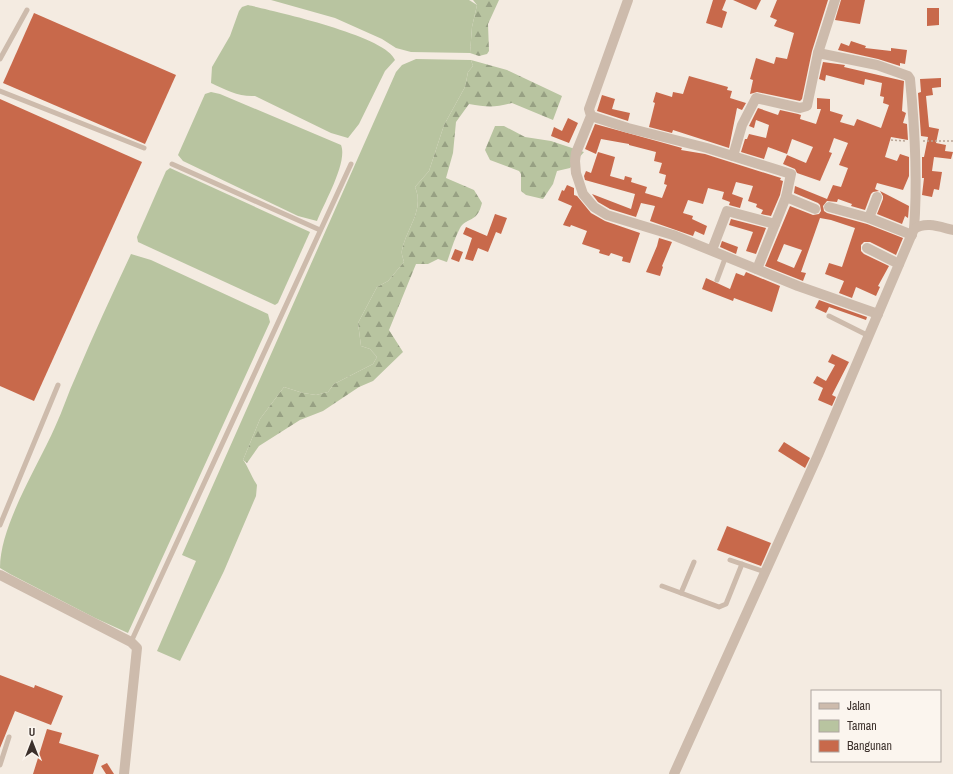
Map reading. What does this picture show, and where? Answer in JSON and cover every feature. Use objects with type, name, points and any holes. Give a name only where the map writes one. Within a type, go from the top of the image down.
[{"type":"street","points":[[628,0],[589,109],[591,116],[576,153],[575,161],[581,189],[587,200],[607,215],[673,235],[798,286],[878,314]]},
{"type":"street","points":[[733,156],[742,125],[756,98],[800,108],[806,107],[818,53],[835,0]]},
{"type":"street","points":[[674,774],[818,456],[913,232],[917,186],[916,142],[910,79],[908,76],[877,65],[818,53]]},
{"type":"street","points":[[591,116],[628,128],[733,156],[791,174],[791,182],[786,197],[757,269]]},
{"type":"street","points":[[786,197],[814,209]]},
{"type":"street","points":[[869,218],[877,197]]},
{"type":"street","points":[[829,206],[913,232]]},
{"type":"street","points":[[712,250],[727,211],[775,224]]},
{"type":"street","points":[[913,232],[920,225],[953,230]]},
{"type":"street","points":[[867,248],[900,264]]},
{"type":"street","points":[[0,575],[131,642],[137,648],[124,774]]},
{"type":"lane","points":[[0,59],[27,10]]},
{"type":"lane","points":[[0,91],[144,148]]},
{"type":"lane","points":[[172,164],[320,230]]},
{"type":"lane","points":[[131,642],[351,164]]},
{"type":"lane","points":[[717,280],[726,256]]},
{"type":"lane","points":[[829,316],[869,336]]},
{"type":"lane","points":[[0,525],[58,385]]},
{"type":"lane","points":[[730,560],[765,572]]},
{"type":"lane","points":[[681,593],[694,562]]},
{"type":"lane","points":[[662,586],[722,606],[726,604],[742,564]]},
{"type":"lane","points":[[0,765],[10,737]]},
{"type":"green space","points":[[271,0],[469,0],[477,5],[472,27],[470,53],[411,52],[396,48],[382,39],[335,18]]},
{"type":"green space","points":[[473,0],[499,0],[488,24],[489,51],[487,54],[479,56],[470,53],[472,27],[477,5]]},
{"type":"green space","points":[[248,5],[304,19],[352,34],[372,42],[387,51],[395,60],[385,71],[359,124],[348,138],[331,133],[255,96],[238,94],[211,83],[212,67],[230,36],[239,11],[242,7]]},
{"type":"green space","points":[[416,59],[471,60],[473,66],[468,72],[465,87],[444,125],[429,171],[415,187],[418,204],[402,250],[404,262],[388,281],[377,287],[358,323],[361,346],[370,349],[377,357],[373,364],[334,384],[328,392],[316,395],[303,393],[284,387],[260,419],[243,460],[257,485],[256,496],[224,571],[180,661],[157,651],[196,561],[182,555],[396,72],[402,65]]},
{"type":"green space","points":[[471,60],[507,70],[562,96],[553,120],[512,103],[500,106],[480,106],[469,104],[456,122],[453,153],[446,178],[474,190],[482,203],[477,214],[465,222],[460,228],[447,262],[438,259],[428,264],[416,264],[389,330],[403,352],[373,381],[359,387],[323,411],[300,420],[259,446],[247,463],[243,460],[260,419],[284,387],[303,393],[316,395],[328,392],[334,384],[373,364],[377,357],[370,349],[361,346],[358,323],[377,287],[388,281],[404,262],[402,250],[418,204],[415,187],[429,171],[444,125],[465,87],[468,72],[473,66]]},
{"type":"green space","points":[[211,92],[220,94],[341,145],[341,162],[338,172],[317,221],[298,216],[183,161],[178,155],[205,94]]},
{"type":"green space","points":[[495,126],[504,126],[525,137],[551,141],[584,152],[570,168],[557,171],[553,184],[543,199],[526,195],[521,191],[521,174],[519,171],[490,160],[485,150]]},
{"type":"green space","points":[[170,168],[310,232],[278,303],[275,305],[138,242],[137,237],[166,171]]},
{"type":"green space","points":[[131,254],[151,260],[268,314],[270,322],[128,633],[95,618],[0,568],[6,533],[13,515],[61,414],[89,345]]},
{"type":"building","points":[[713,0],[726,0],[722,10],[727,12],[722,28],[706,23]]},
{"type":"building","points":[[733,0],[761,0],[756,10]]},
{"type":"building","points":[[777,0],[828,0],[812,51],[802,99],[800,101],[757,92],[750,94],[753,80],[750,79],[756,58],[774,64],[776,57],[787,59],[794,33],[774,26],[777,20],[770,17]]},
{"type":"building","points":[[841,0],[865,0],[860,24],[835,20]]},
{"type":"building","points":[[927,8],[939,8],[939,25],[927,26]]},
{"type":"building","points":[[34,13],[176,75],[145,144],[3,83]]},
{"type":"building","points":[[851,41],[866,46],[865,48],[891,51],[891,48],[907,50],[905,64],[900,63],[900,66],[878,59],[838,50],[841,43],[849,46]]},
{"type":"building","points":[[823,62],[845,65],[844,67],[904,81],[902,111],[906,113],[903,123],[907,124],[908,140],[891,137],[885,157],[897,161],[900,154],[909,157],[909,176],[903,190],[877,183],[875,189],[879,191],[871,194],[865,210],[851,206],[852,204],[838,199],[837,202],[827,201],[823,206],[824,211],[827,213],[867,224],[903,238],[896,255],[870,242],[864,242],[861,245],[861,251],[864,254],[889,266],[878,286],[880,287],[876,296],[856,287],[852,298],[839,293],[844,281],[825,274],[829,263],[842,267],[855,228],[831,220],[820,218],[801,272],[806,273],[803,281],[765,266],[790,206],[813,215],[819,214],[821,211],[818,203],[794,193],[795,186],[827,199],[833,185],[841,187],[848,168],[839,165],[848,143],[834,138],[829,152],[832,153],[820,181],[797,173],[795,169],[783,164],[787,155],[806,163],[813,147],[792,139],[787,154],[768,147],[764,159],[741,152],[745,139],[747,139],[749,134],[766,138],[769,125],[756,120],[754,128],[749,126],[758,108],[778,115],[780,110],[798,114],[801,115],[800,119],[816,124],[821,109],[817,109],[817,98],[830,99],[830,111],[843,115],[840,122],[854,126],[857,119],[881,128],[889,105],[883,103],[884,97],[880,96],[882,83],[865,79],[864,85],[826,75],[825,81],[819,79]],"holes":[[[784,244],[802,250],[794,268],[777,261]]]},
{"type":"building","points":[[689,76],[728,87],[727,90],[732,91],[730,98],[746,103],[742,110],[737,108],[729,148],[673,130],[672,133],[649,127],[656,92],[672,97],[673,92],[683,94]]},
{"type":"building","points":[[941,78],[941,87],[932,88],[933,95],[926,96],[929,127],[939,129],[936,143],[946,145],[945,151],[953,152],[951,159],[934,157],[932,171],[942,172],[939,190],[934,189],[932,197],[922,195],[924,178],[922,178],[922,157],[924,157],[928,137],[921,136],[918,93],[921,92],[920,79]]},
{"type":"building","points":[[602,95],[615,99],[612,109],[630,113],[628,121],[597,111]]},
{"type":"building","points":[[0,99],[142,162],[34,401],[0,386]]},
{"type":"building","points":[[568,118],[578,123],[569,143],[551,136],[554,127],[562,131]]},
{"type":"building","points":[[595,124],[682,148],[681,150],[705,154],[781,178],[780,180],[783,181],[780,195],[771,216],[761,214],[763,210],[756,207],[757,204],[748,201],[753,186],[736,182],[732,194],[743,198],[740,208],[729,205],[730,202],[722,199],[724,192],[708,188],[703,204],[688,200],[683,213],[693,216],[692,219],[707,226],[704,235],[695,231],[693,236],[650,221],[655,206],[641,203],[636,217],[610,209],[598,202],[592,194],[631,209],[635,194],[585,180],[584,176],[586,171],[591,173],[598,152],[615,157],[610,176],[624,180],[625,176],[632,178],[631,182],[647,187],[645,193],[662,198],[667,185],[664,184],[666,175],[659,173],[662,163],[654,161],[656,152],[629,144],[601,139],[596,154],[585,149]]},
{"type":"building","points":[[567,185],[574,188],[574,195],[577,196],[591,213],[605,221],[640,233],[630,263],[622,261],[623,257],[611,253],[609,256],[599,253],[600,250],[582,244],[587,231],[571,225],[570,227],[563,225],[572,206],[558,200],[562,190],[564,191]]},
{"type":"building","points":[[880,191],[909,206],[908,218],[905,216],[902,224],[877,214],[883,199]]},
{"type":"building","points":[[495,214],[507,218],[501,234],[496,232],[488,252],[478,248],[473,261],[465,259],[472,238],[463,234],[466,227],[487,236]]},
{"type":"building","points":[[731,219],[766,228],[756,254],[746,251],[753,232],[729,225]]},
{"type":"building","points":[[659,238],[672,242],[662,266],[660,276],[646,272]]},
{"type":"building","points":[[722,241],[738,247],[736,254],[720,247]]},
{"type":"building","points":[[455,249],[463,252],[459,262],[451,259]]},
{"type":"building","points":[[746,272],[780,286],[772,312],[734,298],[733,301],[702,289],[706,278],[730,289],[736,273],[744,276]]},
{"type":"building","points":[[819,300],[867,317],[866,320],[829,307],[826,313],[815,308]]},
{"type":"building","points":[[832,354],[849,362],[832,395],[836,397],[832,406],[818,400],[823,388],[813,383],[817,376],[826,381],[835,365],[828,362]]},
{"type":"building","points":[[784,442],[810,458],[805,468],[778,451]]},
{"type":"building","points":[[727,526],[771,543],[761,566],[717,550]]},
{"type":"building","points":[[0,675],[34,688],[35,685],[63,696],[51,725],[15,711],[0,748]]},
{"type":"building","points":[[47,729],[62,733],[59,743],[99,755],[93,774],[33,774]]},
{"type":"building","points":[[107,763],[114,774],[106,774],[101,766]]}]
